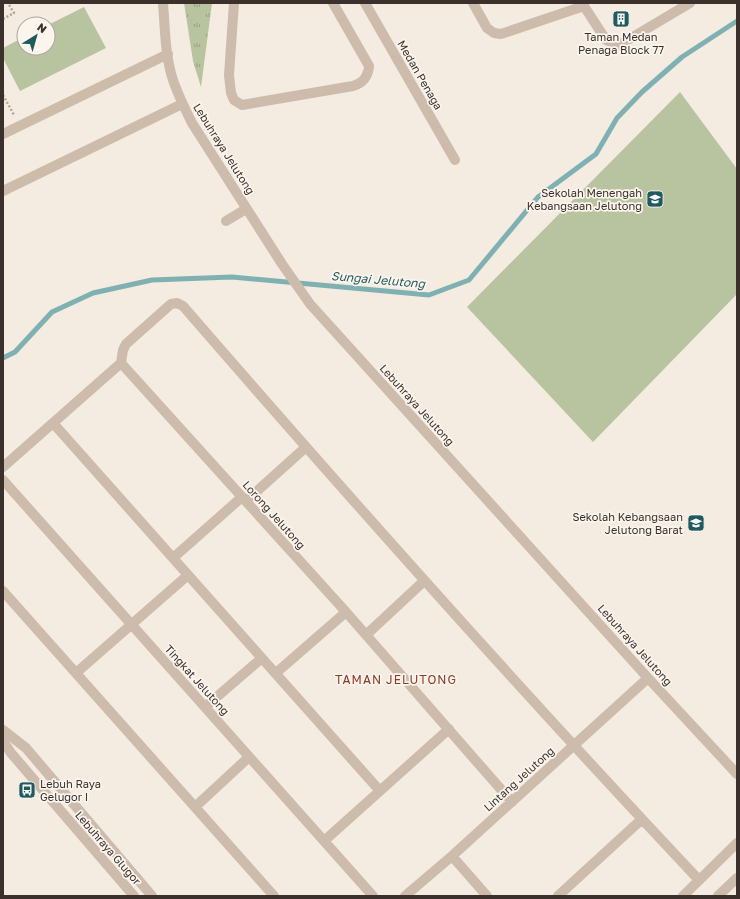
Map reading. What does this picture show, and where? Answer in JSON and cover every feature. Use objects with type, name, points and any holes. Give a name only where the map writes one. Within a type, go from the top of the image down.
[{"type":"street","name":"Lebuhraya Jelutong","points":[[163,3],[168,54],[173,79],[182,104],[192,123],[246,209],[310,304],[648,678],[737,774]]},
{"type":"street","points":[[234,3],[229,75],[231,93],[234,100],[242,105],[353,86],[361,83],[369,72],[369,66],[333,3]]},
{"type":"street","name":"Medan Penaga","points":[[365,3],[455,160]]},
{"type":"street","points":[[473,3],[487,28],[494,33],[501,34],[583,4],[606,40],[612,43],[621,44],[690,3]]},
{"type":"street","points":[[3,134],[168,54]]},
{"type":"street","points":[[3,191],[182,104]]},
{"type":"street","points":[[226,221],[246,209]]},
{"type":"street","points":[[5,462],[53,423],[121,363],[123,350],[126,344],[171,304],[177,303],[184,306],[424,581],[642,819],[700,880]]},
{"type":"street","name":"Lorong Jelutong","points":[[121,363],[346,612],[512,802]]},
{"type":"street","points":[[53,423],[380,791]]},
{"type":"street","points":[[173,558],[306,447]]},
{"type":"street","name":"Tingkat Jelutong","points":[[3,480],[372,896]]},
{"type":"street","points":[[76,673],[188,575]]},
{"type":"street","points":[[366,635],[424,581]]},
{"type":"street","points":[[3,591],[274,896]]},
{"type":"street","points":[[276,673],[346,612]]},
{"type":"street","points":[[205,707],[262,658]]},
{"type":"street","name":"Lintang Jelutong","points":[[405,896],[452,856],[648,678]]},
{"type":"street","points":[[324,841],[449,729]]},
{"type":"street","name":"Lebuhraya Glugor","points":[[3,730],[26,748],[152,896]]},
{"type":"street","name":"Lebuhraya Glugor","points":[[3,742],[131,893]]},
{"type":"street","points":[[195,807],[249,757]]},
{"type":"street","points":[[558,896],[642,819]]},
{"type":"street","points":[[683,896],[737,843]]},
{"type":"street","points":[[452,856],[487,896]]},
{"type":"street","points":[[718,896],[737,878]]},
{"type":"street","points":[[131,893],[139,881]]},
{"type":"path","points":[[3,19],[14,13],[8,3]]},
{"type":"path","points":[[3,95],[20,126]]},
{"type":"green space","points":[[184,3],[212,3],[201,87],[193,61]]},
{"type":"green space","points":[[84,7],[106,48],[20,91],[3,58],[3,48],[16,41],[16,56],[56,56],[56,21]]},
{"type":"green space","name":"Sekolah Menengah Kebangsaan Jelutong","points":[[680,92],[737,169],[737,294],[593,442],[467,307]]},
{"type":"waterway","name":"Sungai Jelutong","points":[[3,358],[15,352],[52,312],[93,293],[152,280],[232,277],[429,295],[469,280],[538,197],[596,154],[617,118],[642,92],[682,57],[737,21]]},
{"type":"place","name":"Taman Medan Penaga Block 77","points":[[621,19]]},
{"type":"place","name":"Sekolah Menengah Kebangsaan Jelutong","points":[[655,199]]},
{"type":"place","name":"Sekolah Kebangsaan Jelutong Barat","points":[[696,523]]},
{"type":"place","name":"Lebuh Raya Gelugor I","points":[[27,790]]},
{"type":"district","name":"TAMAN JELUTONG","points":[[396,680]]}]
